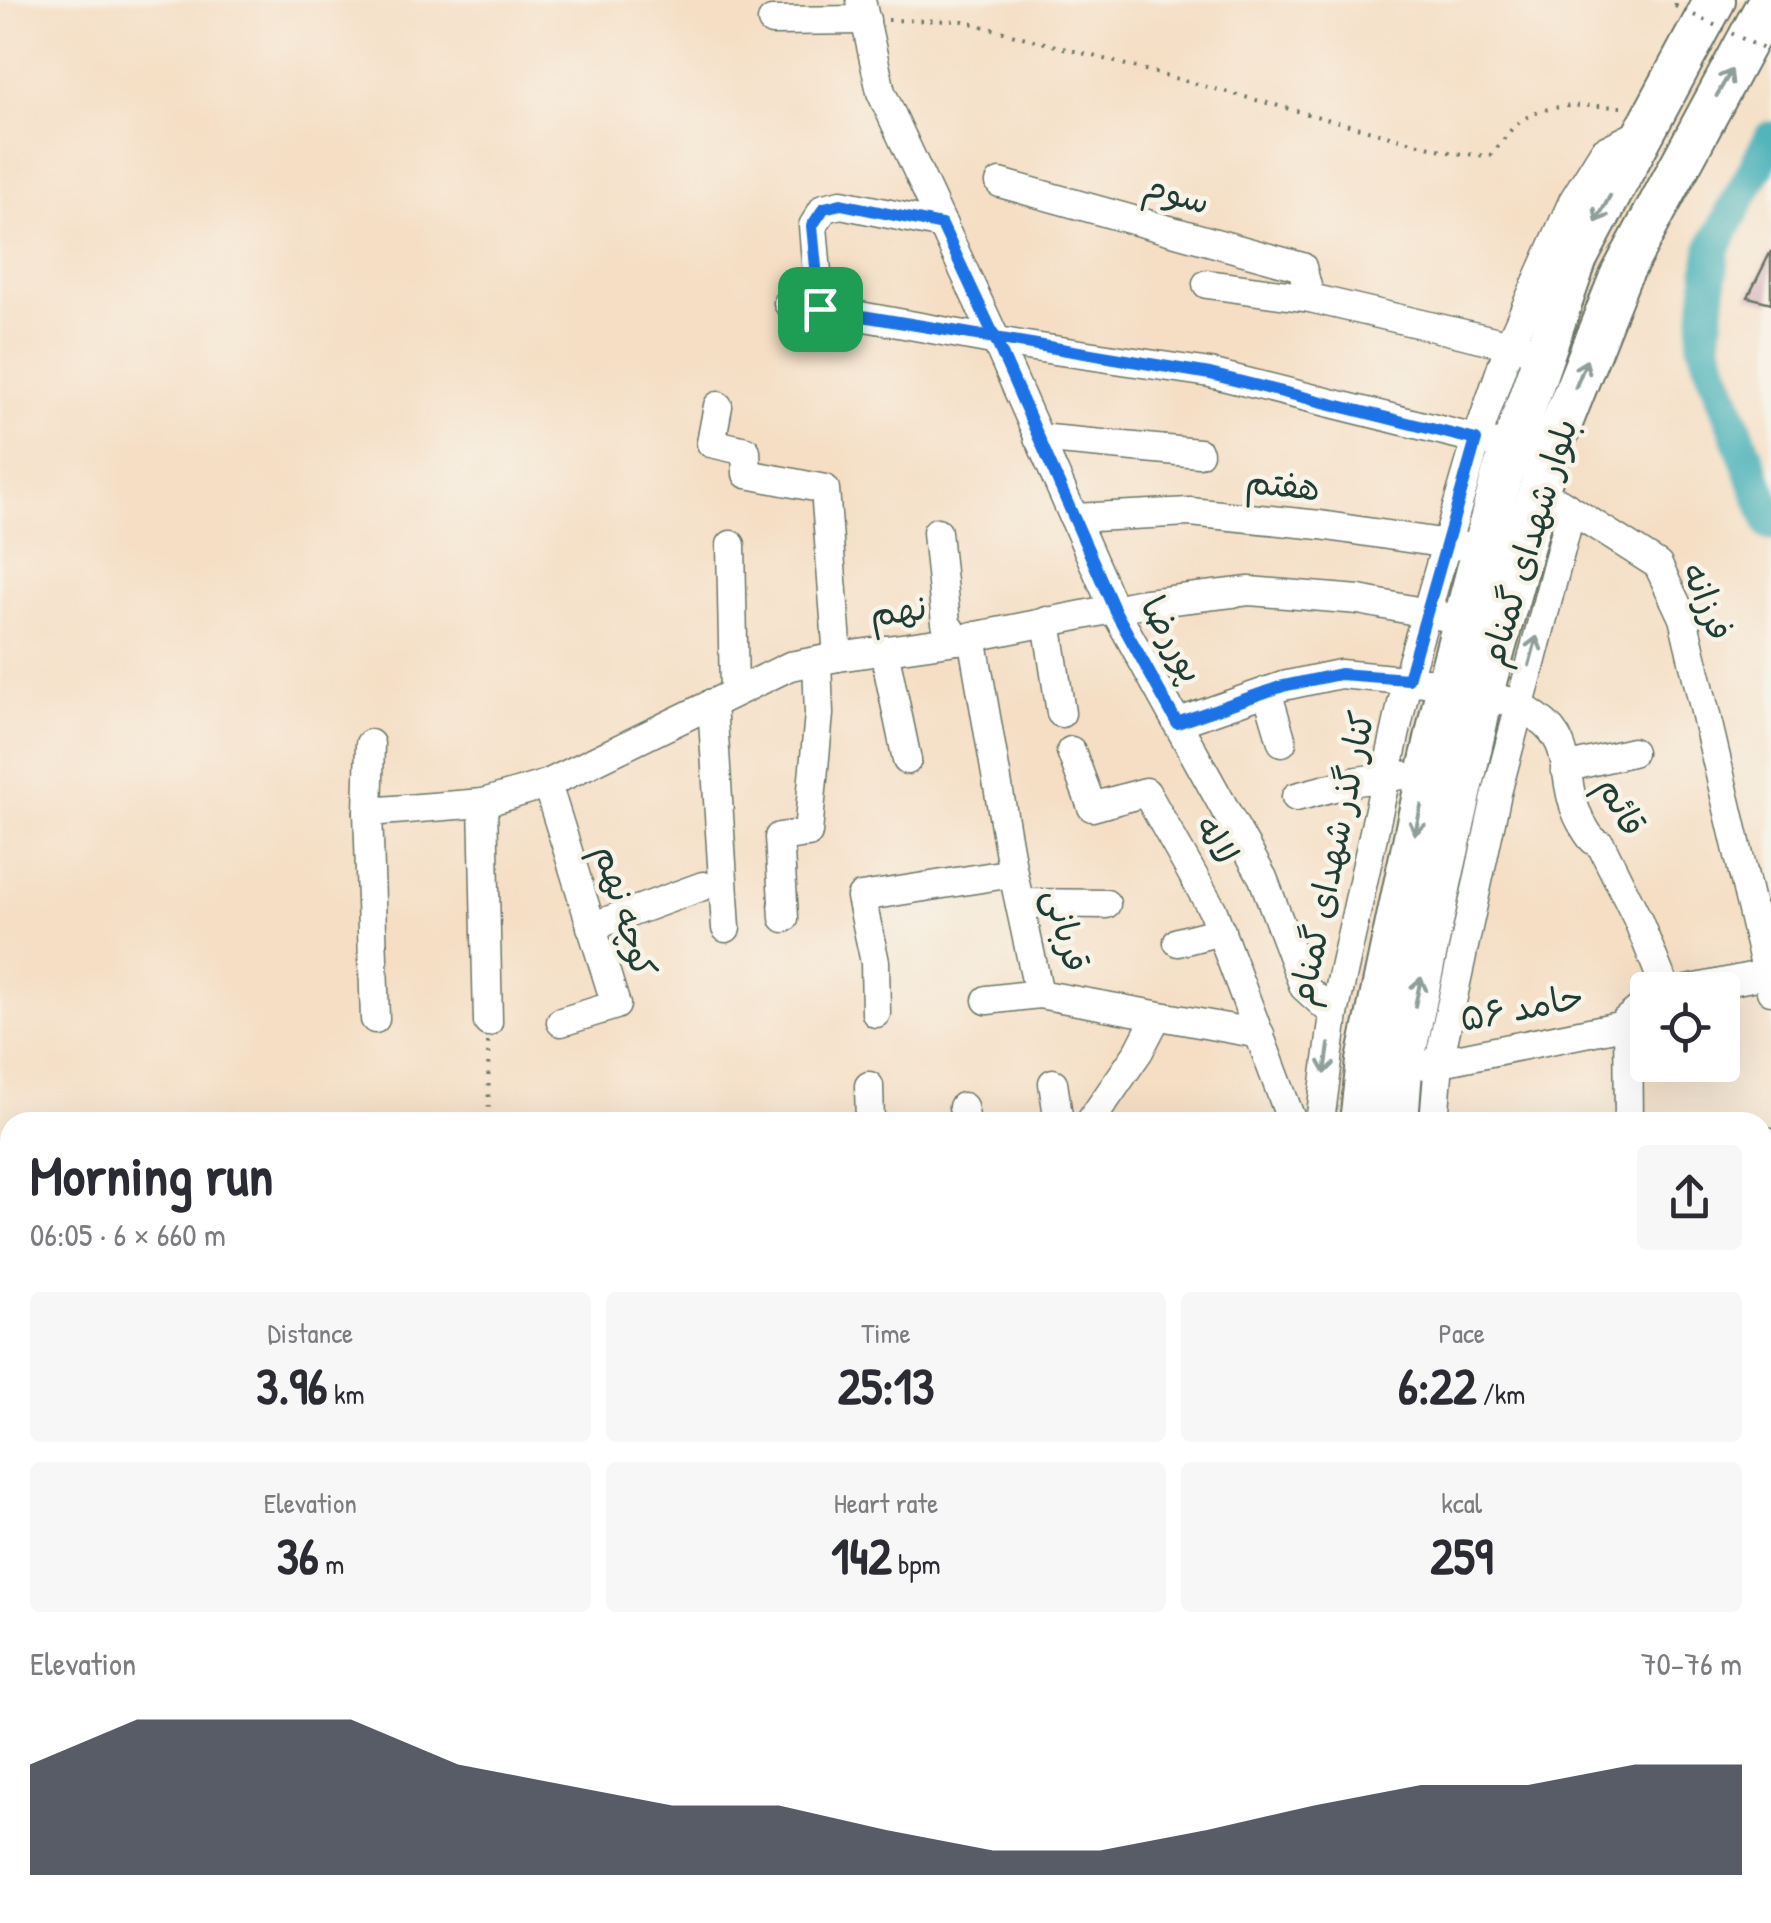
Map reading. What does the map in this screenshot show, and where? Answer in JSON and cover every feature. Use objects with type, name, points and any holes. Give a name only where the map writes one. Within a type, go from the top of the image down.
[{"type":"highway","name":"بلوار شهدای گمنام","points":[[1402,1112],[1421,1066],[1459,883],[1464,691],[1529,469],[1620,277],[1769,0]]},
{"type":"highway","name":"بلوار شهدای گمنام","points":[[1361,1112],[1407,775],[1464,691],[1444,617],[1464,547],[1529,469],[1527,349],[1651,120],[1695,2]]},
{"type":"street","points":[[772,21],[863,10]]},
{"type":"street","name":"پوررضا","points":[[863,10],[882,92],[1114,609],[1263,878],[1304,987],[1334,1014]]},
{"type":"street","name":"سوم","points":[[1000,183],[1302,267],[1310,298]]},
{"type":"street","points":[[820,309],[812,226],[824,208],[841,204],[942,225]]},
{"type":"street","points":[[1207,284],[1310,298],[1527,349]]},
{"type":"street","points":[[788,303],[1210,374],[1529,469]]},
{"type":"street","points":[[718,406],[710,443],[746,452],[747,474],[826,490],[827,659],[808,833],[779,837],[784,918]]},
{"type":"street","points":[[1038,438],[1200,453]]},
{"type":"street","name":"فرزانه","points":[[1529,469],[1658,565],[1683,618],[1770,979]]},
{"type":"street","name":"هفتم","points":[[1074,518],[1190,512],[1320,525],[1464,547]]},
{"type":"street","name":"قربانی","points":[[937,532],[946,623],[965,638],[1039,994],[1260,1034]]},
{"type":"street","points":[[726,928],[723,697],[731,545]]},
{"type":"street","name":"نهم","points":[[368,812],[483,803],[548,784],[790,666],[827,659],[1114,609],[1249,591],[1358,600],[1444,617]]},
{"type":"street","points":[[1047,621],[1061,713]]},
{"type":"street","points":[[884,650],[907,760]]},
{"type":"street","points":[[1177,723],[1268,691],[1340,674],[1464,691]]},
{"type":"street","points":[[1268,691],[1282,742]]},
{"type":"street","name":"قائم","points":[[1464,691],[1559,735],[1575,810],[1593,842],[1601,845],[1659,972]]},
{"type":"street","points":[[370,744],[368,812],[375,1018]]},
{"type":"street","name":"لاله","points":[[1071,751],[1092,806],[1146,792],[1192,868],[1260,1034]]},
{"type":"street","points":[[1565,768],[1632,752]]},
{"type":"street","points":[[1296,797],[1407,775]]},
{"type":"street","name":"کنار گذر شهدای گمنام","points":[[1321,1112],[1334,1014],[1407,775]]},
{"type":"street","name":"کوچه نهم","points":[[548,784],[616,1005],[561,1022]]},
{"type":"street","points":[[483,803],[488,1022]]},
{"type":"street","points":[[876,1013],[875,962],[860,897],[1013,872]]},
{"type":"street","points":[[591,927],[703,886]]},
{"type":"street","points":[[1020,902],[1106,904]]},
{"type":"street","points":[[1178,942],[1221,931]]},
{"type":"street","points":[[1740,983],[1770,979]]},
{"type":"street","points":[[988,1000],[1039,994]]},
{"type":"street","points":[[1097,1112],[1138,1051],[1156,1016]]},
{"type":"street","name":"حامد ۵۶","points":[[1421,1066],[1618,1026],[1630,1016]]},
{"type":"street","points":[[1260,1034],[1288,1112]]},
{"type":"street","points":[[1421,1066],[1432,1112]]},
{"type":"street","points":[[1630,1112],[1632,1082]]},
{"type":"street","points":[[1053,1083],[1057,1112]]},
{"type":"street","points":[[870,1086],[870,1112]]},
{"type":"path","points":[[1695,2],[1770,52]]},
{"type":"path","points":[[863,10],[963,21],[1453,153],[1489,156],[1514,127],[1542,109],[1651,120]]},
{"type":"path","points":[[488,1022],[489,1112]]},
{"type":"building","points":[[1771,251],[1771,303],[1748,297]]},
{"type":"waterway","points":[[1771,138],[1713,249],[1704,345],[1771,523]]},
{"type":"route","points":[[820,309],[812,226],[824,208],[841,204],[942,225],[995,338],[1210,374],[1476,440],[1408,679],[1340,674],[1283,686],[1177,723],[1114,609],[995,338],[820,309]]}]
